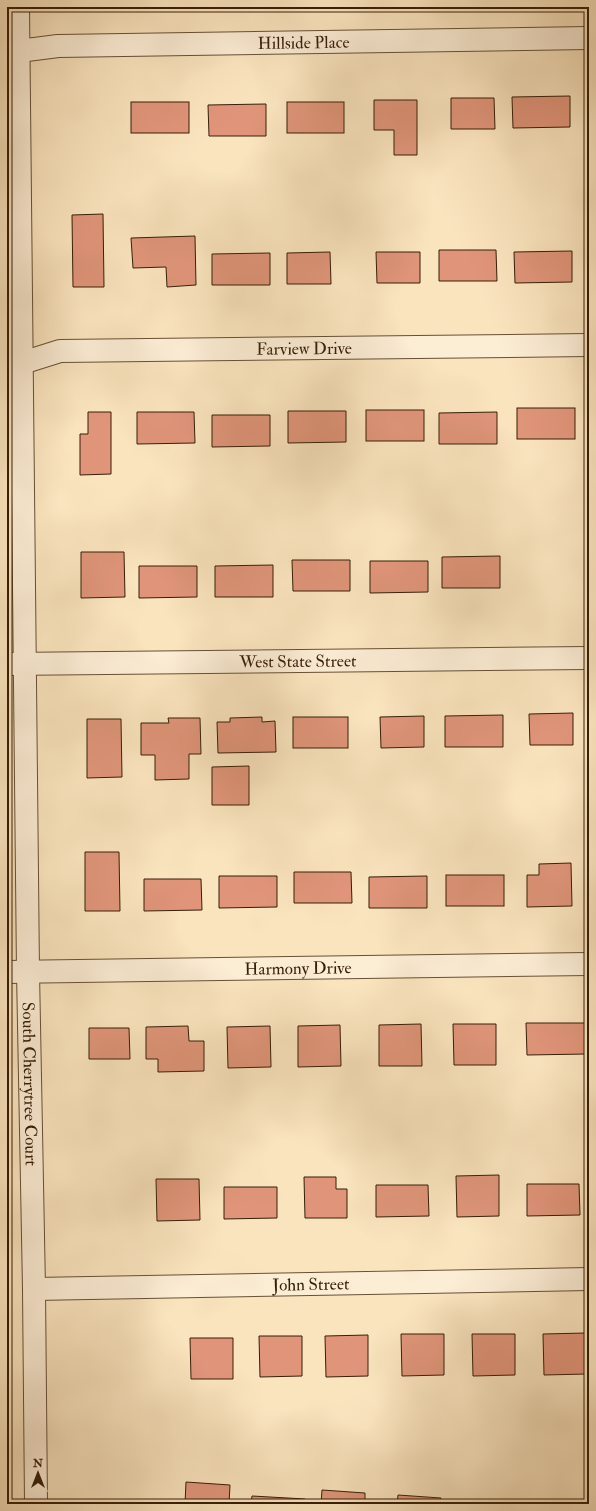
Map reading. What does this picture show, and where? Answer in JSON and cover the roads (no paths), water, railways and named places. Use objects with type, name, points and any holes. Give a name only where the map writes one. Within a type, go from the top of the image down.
[{"type":"street","name":"South Cherrytree Court","points":[[18,7],[19,51],[13,229],[17,972],[34,1290],[36,1504]]},
{"type":"street","name":"Hillside Place","points":[[19,51],[58,46],[589,38]]},
{"type":"street","name":"Farview Drive","points":[[14,364],[60,351],[589,345]]},
{"type":"street","name":"West State Street","points":[[16,664],[589,658]]},
{"type":"street","name":"Harmony Drive","points":[[17,972],[589,964]]},
{"type":"street","name":"John Street","points":[[34,1290],[589,1279]]}]
